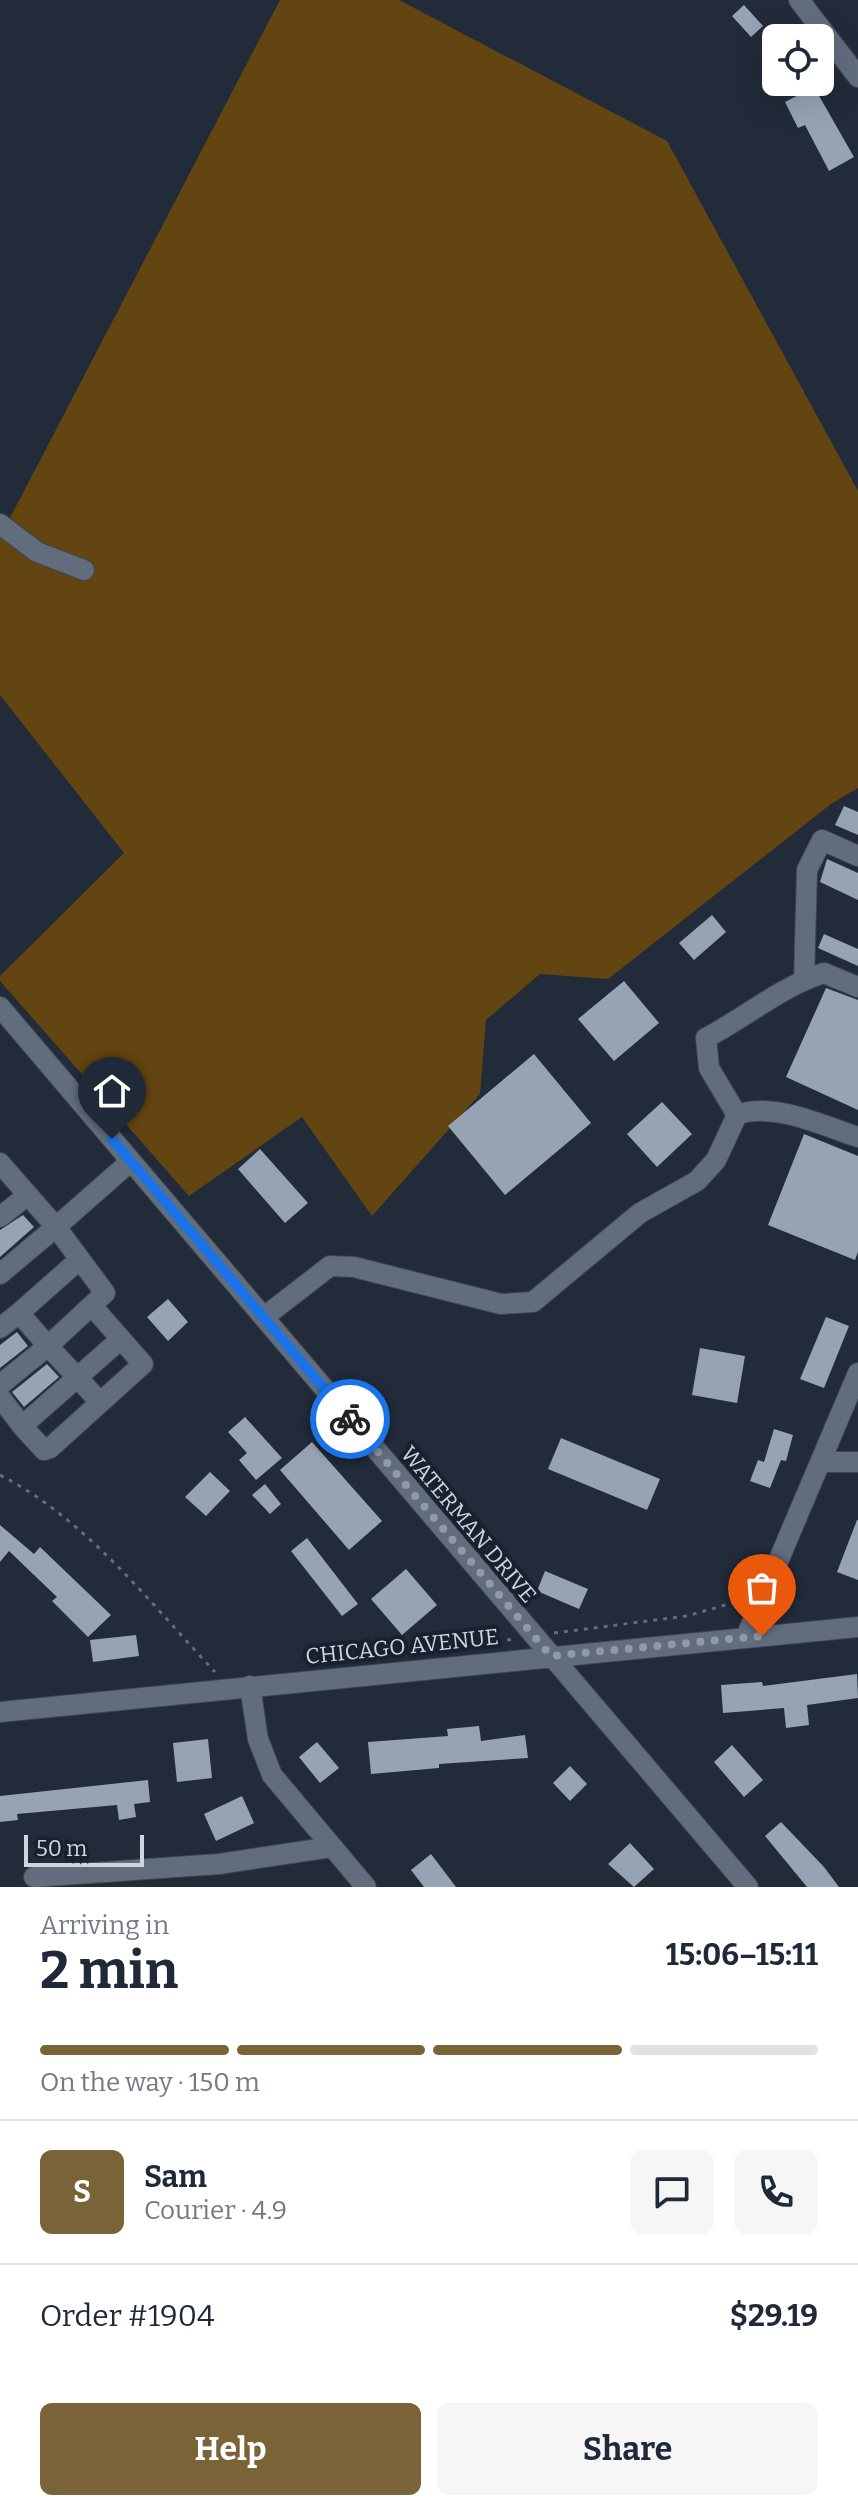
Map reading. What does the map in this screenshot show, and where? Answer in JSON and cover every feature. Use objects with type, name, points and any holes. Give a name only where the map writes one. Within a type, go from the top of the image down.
[{"type":"street","points":[[799,0],[858,77]]},
{"type":"street","points":[[0,524],[37,552],[84,570]]},
{"type":"street","points":[[804,979],[807,870],[822,840],[858,856]]},
{"type":"street","points":[[737,1115],[709,1068],[706,1038],[804,979],[824,973],[858,987]]},
{"type":"street","name":"WATERMAN DRIVE","points":[[0,1007],[748,1887]]},
{"type":"street","points":[[264,1317],[330,1266],[354,1267],[501,1304],[533,1302],[640,1213],[697,1181],[716,1160],[737,1115],[749,1110],[796,1117],[858,1137]]},
{"type":"street","points":[[0,1274],[131,1161]]},
{"type":"street","points":[[0,1163],[56,1227],[105,1293],[0,1385]]},
{"type":"street","points":[[0,1217],[28,1195]]},
{"type":"street","points":[[0,1328],[79,1260]]},
{"type":"street","points":[[0,1397],[44,1450],[143,1364],[92,1306]]},
{"type":"street","points":[[19,1313],[100,1402]]},
{"type":"street","points":[[22,1426],[121,1339]]},
{"type":"street","points":[[746,1637],[858,1373]]},
{"type":"street","points":[[820,1462],[858,1462]]},
{"type":"street","name":"CHICAGO AVENUE","points":[[0,1711],[858,1627]]},
{"type":"street","points":[[250,1686],[258,1739],[272,1775],[366,1887]]},
{"type":"street","points":[[34,1877],[219,1864],[332,1847]]},
{"type":"path","points":[[0,1475],[18,1484],[79,1530],[229,1687]]},
{"type":"path","points":[[565,1631],[687,1616],[747,1599]]},
{"type":"shaded area","points":[[280,0],[399,0],[667,141],[858,491],[858,788],[831,804],[608,979],[540,974],[486,1020],[480,1094],[372,1216],[302,1117],[189,1196],[0,981],[0,976],[124,853],[0,695],[0,537]]},
{"type":"building","points":[[744,5],[762,27],[751,37],[732,16]]},
{"type":"building","points":[[797,96],[819,96],[854,157],[829,171],[805,125],[798,128],[785,102]]},
{"type":"building","points":[[844,806],[858,812],[858,835],[835,825]]},
{"type":"building","points":[[827,859],[858,873],[858,900],[820,882]]},
{"type":"building","points":[[712,915],[726,932],[694,960],[679,943]]},
{"type":"building","points":[[824,934],[858,949],[858,966],[818,948]]},
{"type":"building","points":[[624,981],[659,1023],[614,1061],[578,1019]]},
{"type":"building","points":[[826,988],[858,1000],[858,1110],[786,1077]]},
{"type":"building","points":[[534,1054],[591,1123],[505,1195],[448,1126]]},
{"type":"building","points":[[662,1102],[692,1134],[657,1167],[627,1134]]},
{"type":"building","points":[[804,1134],[858,1156],[858,1252],[855,1260],[768,1225]]},
{"type":"building","points":[[260,1149],[308,1203],[285,1223],[238,1169]]},
{"type":"building","points":[[23,1215],[34,1227],[0,1257],[0,1230]]},
{"type":"building","points":[[168,1299],[188,1322],[168,1341],[147,1317]]},
{"type":"building","points":[[826,1317],[849,1326],[824,1388],[800,1379]]},
{"type":"building","points":[[17,1332],[28,1346],[0,1368],[0,1345]]},
{"type":"building","points":[[700,1348],[745,1356],[737,1403],[692,1395]]},
{"type":"building","points":[[47,1364],[59,1377],[24,1407],[12,1392]]},
{"type":"building","points":[[245,1417],[282,1458],[256,1480],[239,1460],[247,1453],[228,1432]]},
{"type":"building","points":[[774,1429],[793,1435],[786,1461],[781,1460],[770,1488],[750,1481],[758,1460],[764,1462]]},
{"type":"building","points":[[561,1438],[660,1479],[647,1510],[548,1469]]},
{"type":"building","points":[[312,1442],[382,1521],[349,1550],[280,1470]]},
{"type":"building","points":[[210,1472],[230,1491],[206,1516],[185,1497]]},
{"type":"building","points":[[265,1484],[281,1504],[270,1514],[252,1495]]},
{"type":"building","points":[[858,1520],[858,1580],[837,1572]]},
{"type":"building","points":[[0,1525],[34,1554],[40,1547],[111,1615],[88,1637],[52,1601],[57,1597],[9,1551],[0,1562]]},
{"type":"building","points":[[307,1538],[358,1604],[342,1616],[291,1551]]},
{"type":"building","points":[[406,1569],[437,1605],[402,1635],[371,1599]]},
{"type":"building","points":[[545,1571],[588,1589],[579,1609],[537,1591]]},
{"type":"building","points":[[136,1635],[139,1656],[93,1662],[90,1640]]},
{"type":"building","points":[[857,1674],[858,1698],[807,1705],[809,1725],[786,1728],[784,1708],[723,1713],[721,1685],[762,1682],[763,1686]]},
{"type":"building","points":[[479,1726],[481,1741],[525,1735],[528,1758],[439,1764],[439,1768],[371,1774],[368,1742],[448,1736],[447,1729]]},
{"type":"building","points":[[208,1739],[212,1778],[177,1782],[173,1743]]},
{"type":"building","points":[[317,1742],[339,1768],[320,1783],[299,1757]]},
{"type":"building","points":[[732,1745],[763,1780],[744,1797],[714,1762]]},
{"type":"building","points":[[570,1766],[587,1784],[570,1801],[553,1783]]},
{"type":"building","points":[[148,1780],[150,1802],[134,1804],[136,1817],[119,1820],[117,1805],[17,1814],[18,1820],[0,1822],[0,1796]]},
{"type":"building","points":[[242,1796],[254,1823],[216,1841],[204,1814]]},
{"type":"building","points":[[781,1822],[839,1887],[807,1887],[765,1836]]},
{"type":"building","points":[[630,1843],[654,1869],[634,1887],[608,1864]]},
{"type":"building","points":[[431,1854],[456,1887],[424,1887],[411,1870]]},
{"type":"way so far","points":[[350,1419],[551,1656],[762,1636]]},
{"type":"route","points":[[112,1139],[350,1419]]}]
